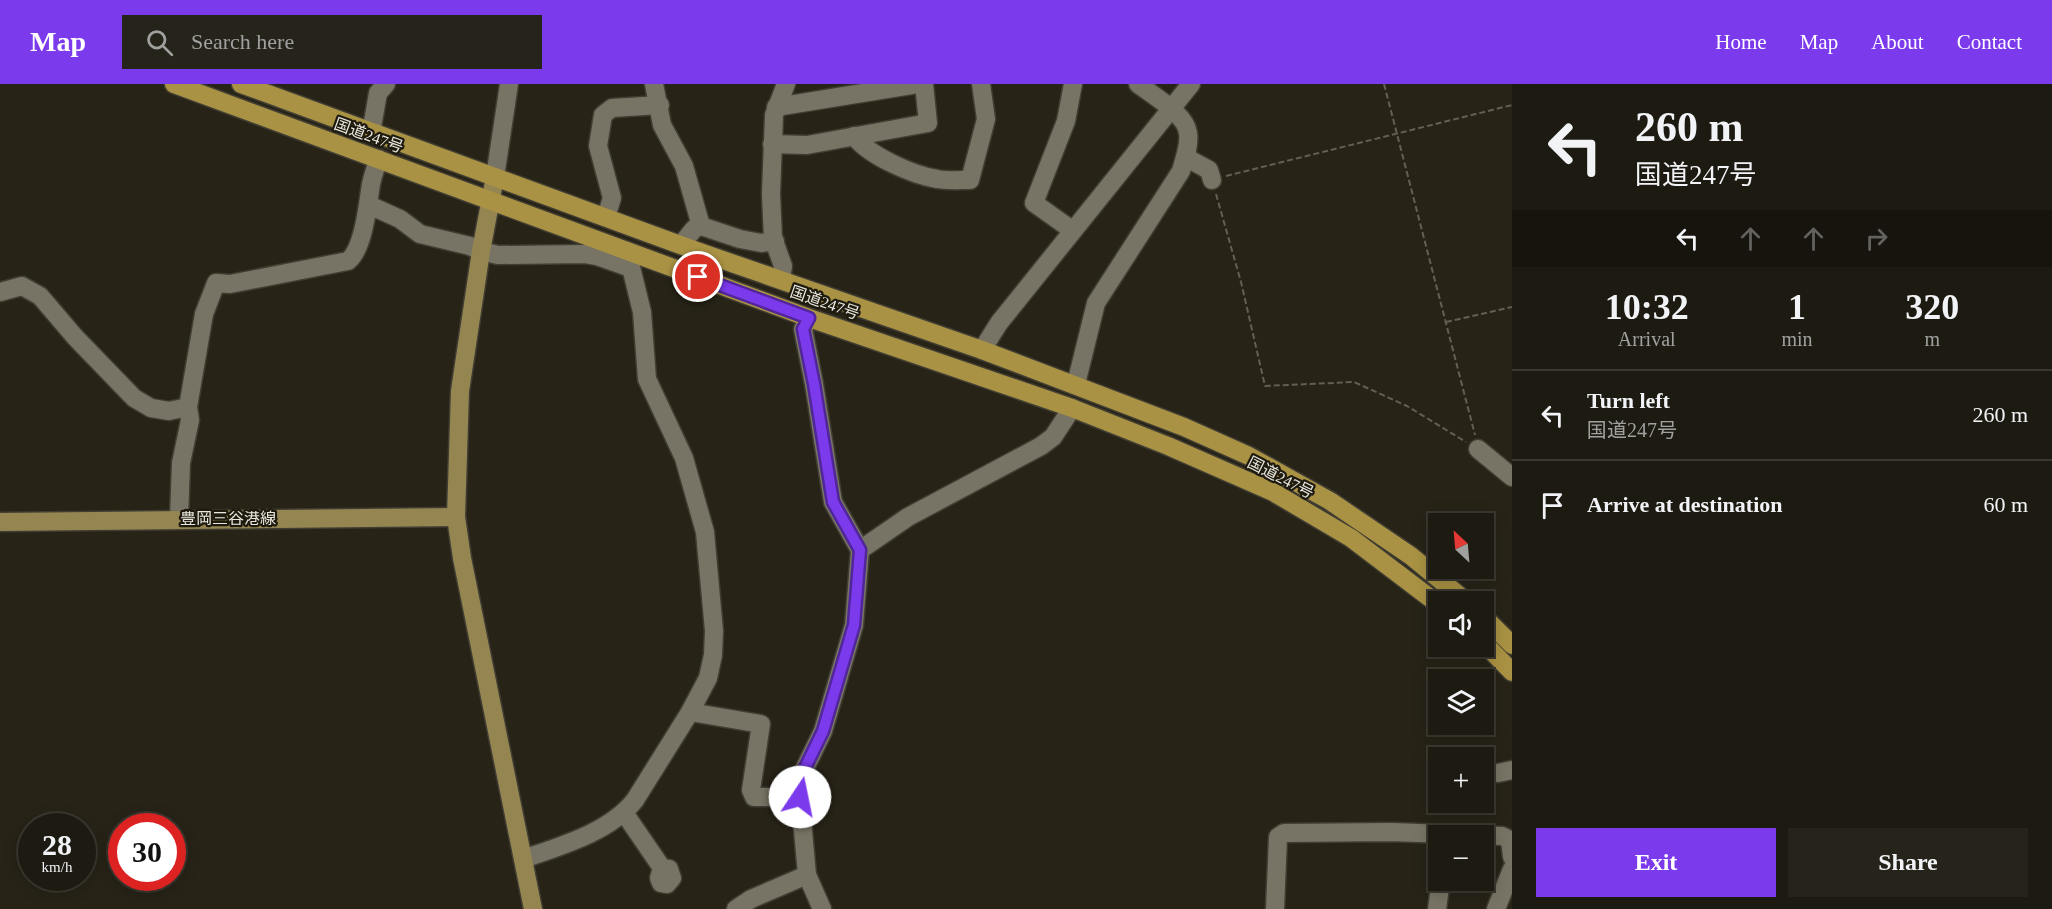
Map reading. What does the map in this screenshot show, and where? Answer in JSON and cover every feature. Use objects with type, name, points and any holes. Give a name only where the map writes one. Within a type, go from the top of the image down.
[{"type":"highway","name":"国道247号","points":[[174,84],[379,159],[629,259],[1072,408],[1168,446],[1273,492],[1352,538],[1428,596]]},
{"type":"highway","name":"国道247号","points":[[241,84],[681,246],[1076,384],[1184,427],[1249,456],[1330,501],[1411,556],[1454,591]]},
{"type":"highway","points":[[1494,627],[1512,645]]},
{"type":"highway","points":[[1494,653],[1512,672]]},
{"type":"main road","points":[[495,177],[481,251],[460,392],[456,517],[462,558],[533,909]]},
{"type":"main road","name":"豊岡三谷港線","points":[[0,522],[456,517]]},
{"type":"street","points":[[371,133],[378,93],[386,84]]},
{"type":"street","points":[[495,177],[509,84]]},
{"type":"street","points":[[654,84],[660,105],[662,125],[684,166],[701,226]]},
{"type":"street","points":[[781,280],[783,266],[774,241],[771,194],[772,144],[774,115],[786,84]]},
{"type":"street","points":[[776,107],[918,84]]},
{"type":"street","points":[[772,144],[807,145],[928,123],[924,84]]},
{"type":"street","points":[[854,136],[862,146],[894,164],[938,180],[970,180],[986,119],[981,84]]},
{"type":"street","points":[[1072,230],[1034,203],[1066,121],[1073,84]]},
{"type":"street","points":[[982,350],[999,322],[1191,84]]},
{"type":"street","points":[[1076,384],[1096,303],[1181,171],[1185,157],[1189,134],[1185,122],[1149,87]]},
{"type":"street","points":[[606,217],[612,198],[598,146],[603,115],[612,108],[660,105]]},
{"type":"street","points":[[1185,157],[1209,170],[1212,180]]},
{"type":"street","points":[[179,519],[182,463],[190,420],[188,406],[204,314],[216,283],[230,284],[348,261],[354,256],[379,159]]},
{"type":"street","points":[[369,205],[400,219],[420,234],[498,255],[585,254],[629,259],[642,312],[647,379],[684,458],[705,532],[713,607],[713,655],[708,678],[690,712],[624,814],[570,844],[523,859]]},
{"type":"street","points":[[681,246],[694,229],[701,226],[740,239],[761,243],[774,241]]},
{"type":"street","points":[[0,292],[22,286],[40,296],[75,337],[134,398],[151,408],[169,411],[188,406]]},
{"type":"street","points":[[809,318],[803,329],[833,502],[860,550],[854,625],[823,731],[804,770],[800,797],[807,875],[822,909]]},
{"type":"street","points":[[860,550],[908,518],[1041,446],[1053,437],[1072,408]]},
{"type":"street","points":[[1478,449],[1512,477]]},
{"type":"street","points":[[690,712],[760,724],[751,790],[754,797],[800,797]]},
{"type":"street","points":[[624,814],[662,868]]},
{"type":"street","points":[[1280,908],[1278,837],[1284,833],[1428,835]]},
{"type":"street","points":[[1494,836],[1502,836],[1510,840],[1512,857]]},
{"type":"street","points":[[1496,909],[1512,870]]},
{"type":"street","points":[[736,909],[751,899],[807,875]]},
{"type":"street","points":[[1437,909],[1439,891]]},
{"type":"path","points":[[1384,84],[1478,449]]},
{"type":"path","points":[[1478,449],[1407,405],[1354,382],[1265,386],[1241,282],[1212,180],[1512,105]]},
{"type":"path","points":[[1446,322],[1512,307]]},
{"type":"route","points":[[698,277],[809,318],[803,329],[833,502],[860,550],[854,625],[823,731],[804,770],[800,797]]}]
